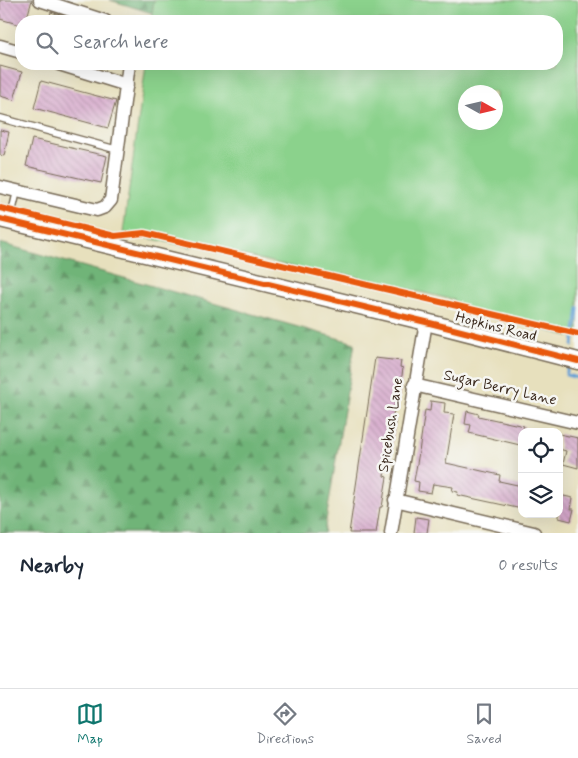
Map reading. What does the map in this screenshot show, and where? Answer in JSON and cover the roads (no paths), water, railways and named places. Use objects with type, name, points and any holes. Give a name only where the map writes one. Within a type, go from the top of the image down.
[{"type":"street","points":[[40,0],[86,15]]},
{"type":"street","points":[[0,46],[15,50]]},
{"type":"street","points":[[80,70],[127,84]]},
{"type":"street","points":[[1,190],[17,191],[98,210],[105,207],[111,200],[128,70]]},
{"type":"street","name":"Hopkins Road","points":[[5,220],[426,322],[578,361]]},
{"type":"street","name":"Spicebush Lane","points":[[391,533],[414,385],[426,322]]},
{"type":"street","name":"Sugar Berry Lane","points":[[414,385],[578,423]]},
{"type":"street","points":[[395,500],[534,533]]},
{"type":"lane","points":[[0,118],[118,150]]},
{"type":"lane","points":[[5,220],[17,191]]},
{"type":"waterway","points":[[573,346],[578,308]]},
{"type":"waterway","points":[[568,368],[566,375],[578,378]]}]
